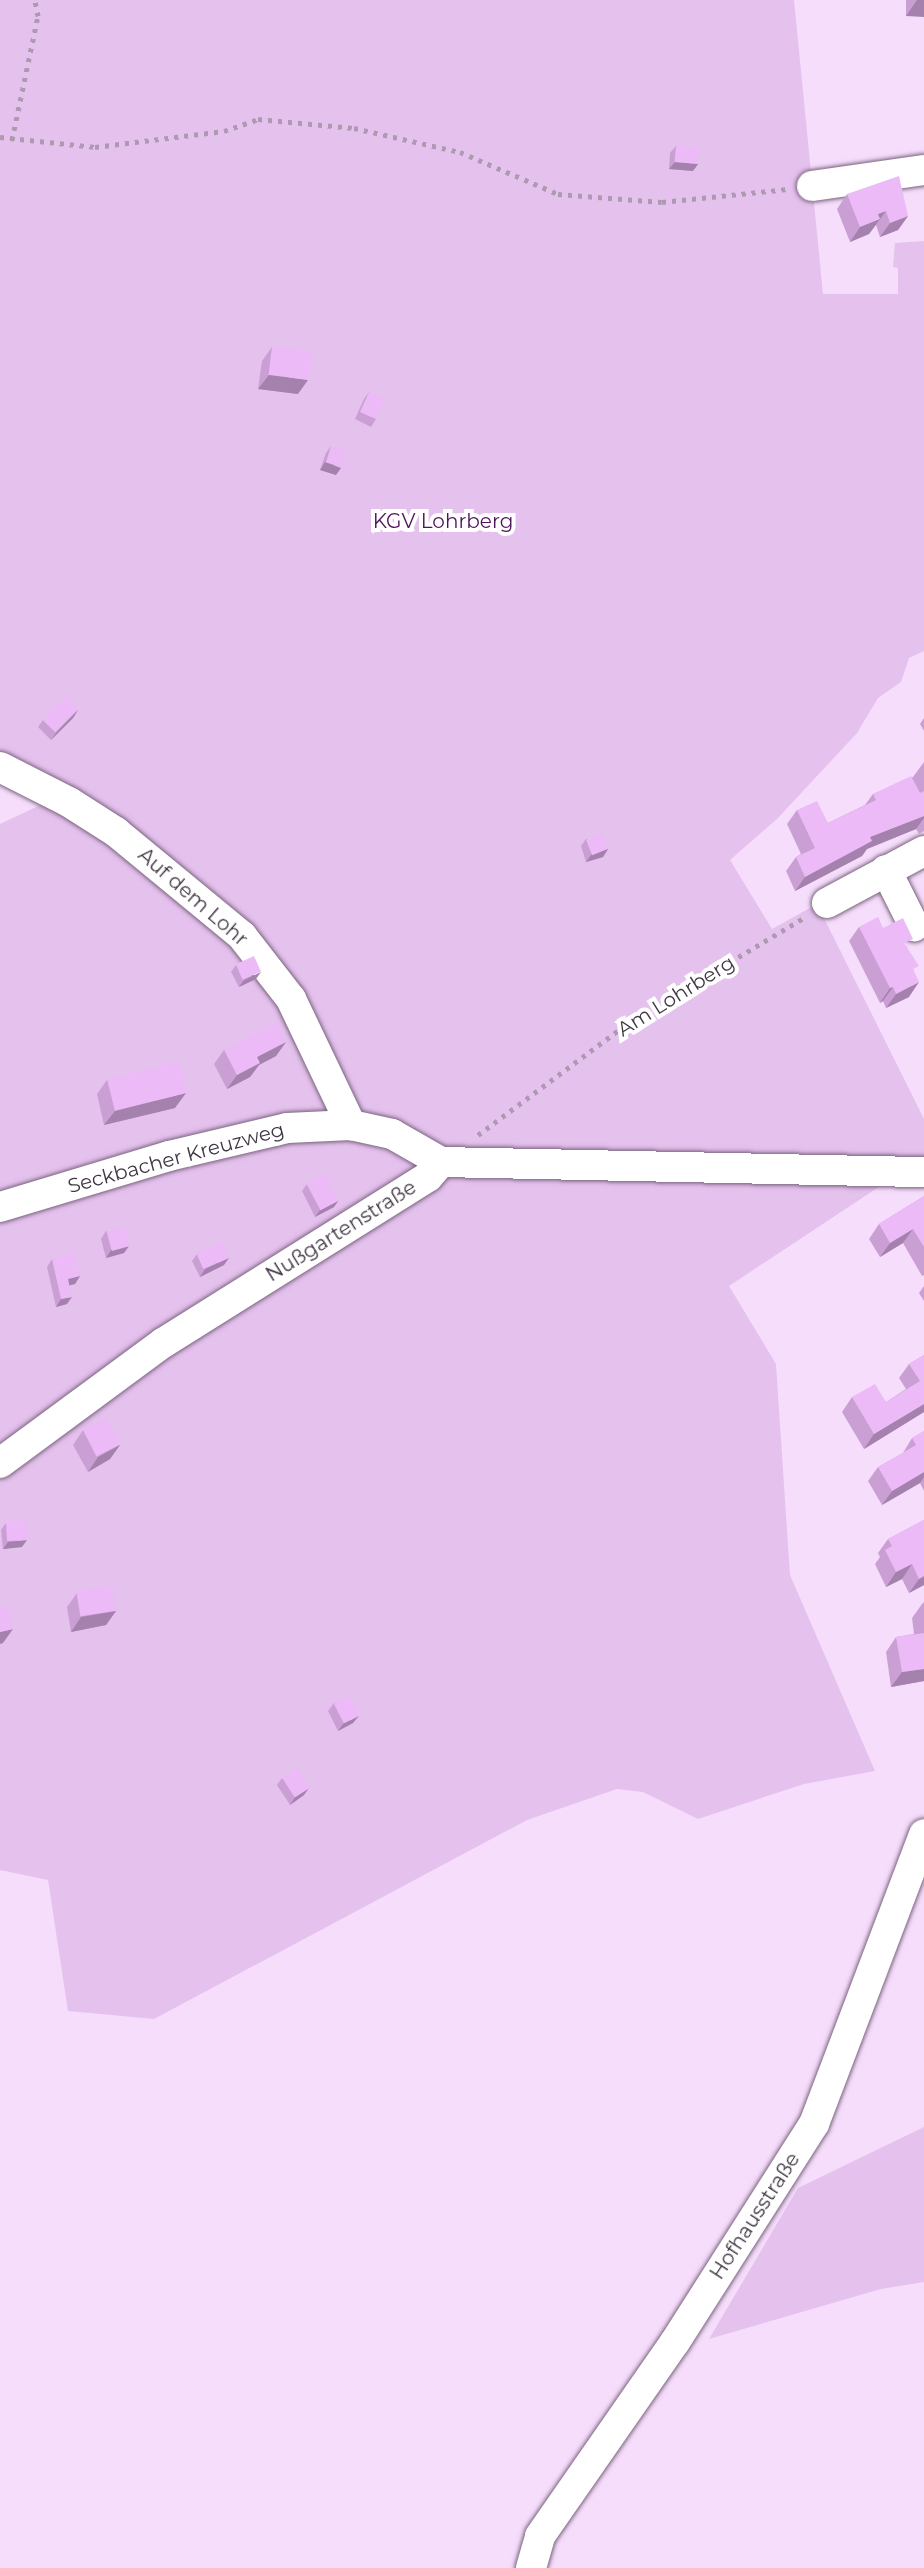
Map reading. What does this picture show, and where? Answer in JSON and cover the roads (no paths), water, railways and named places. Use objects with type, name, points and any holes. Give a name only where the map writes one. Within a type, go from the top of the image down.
[{"type":"street","points":[[812,186],[924,170]]},
{"type":"street","name":"Auf dem Lohr","points":[[0,767],[69,802],[116,832],[242,936],[291,999],[351,1125]]},
{"type":"street","points":[[827,903],[924,851]]},
{"type":"street","points":[[886,870],[914,926]]},
{"type":"street","name":"Seckbacher Kreuzweg","points":[[0,1207],[169,1156],[287,1128],[351,1125],[392,1134],[441,1162]]},
{"type":"street","points":[[441,1162],[924,1172]]},
{"type":"street","name":"Nußgartenstraße","points":[[0,1463],[163,1343],[428,1177],[441,1162]]},
{"type":"street","name":"Hofhausstraße","points":[[531,2568],[540,2536],[675,2342],[814,2124],[924,1834]]},
{"type":"park label","name":"KGV Lohrberg","points":[[443,521]]}]
